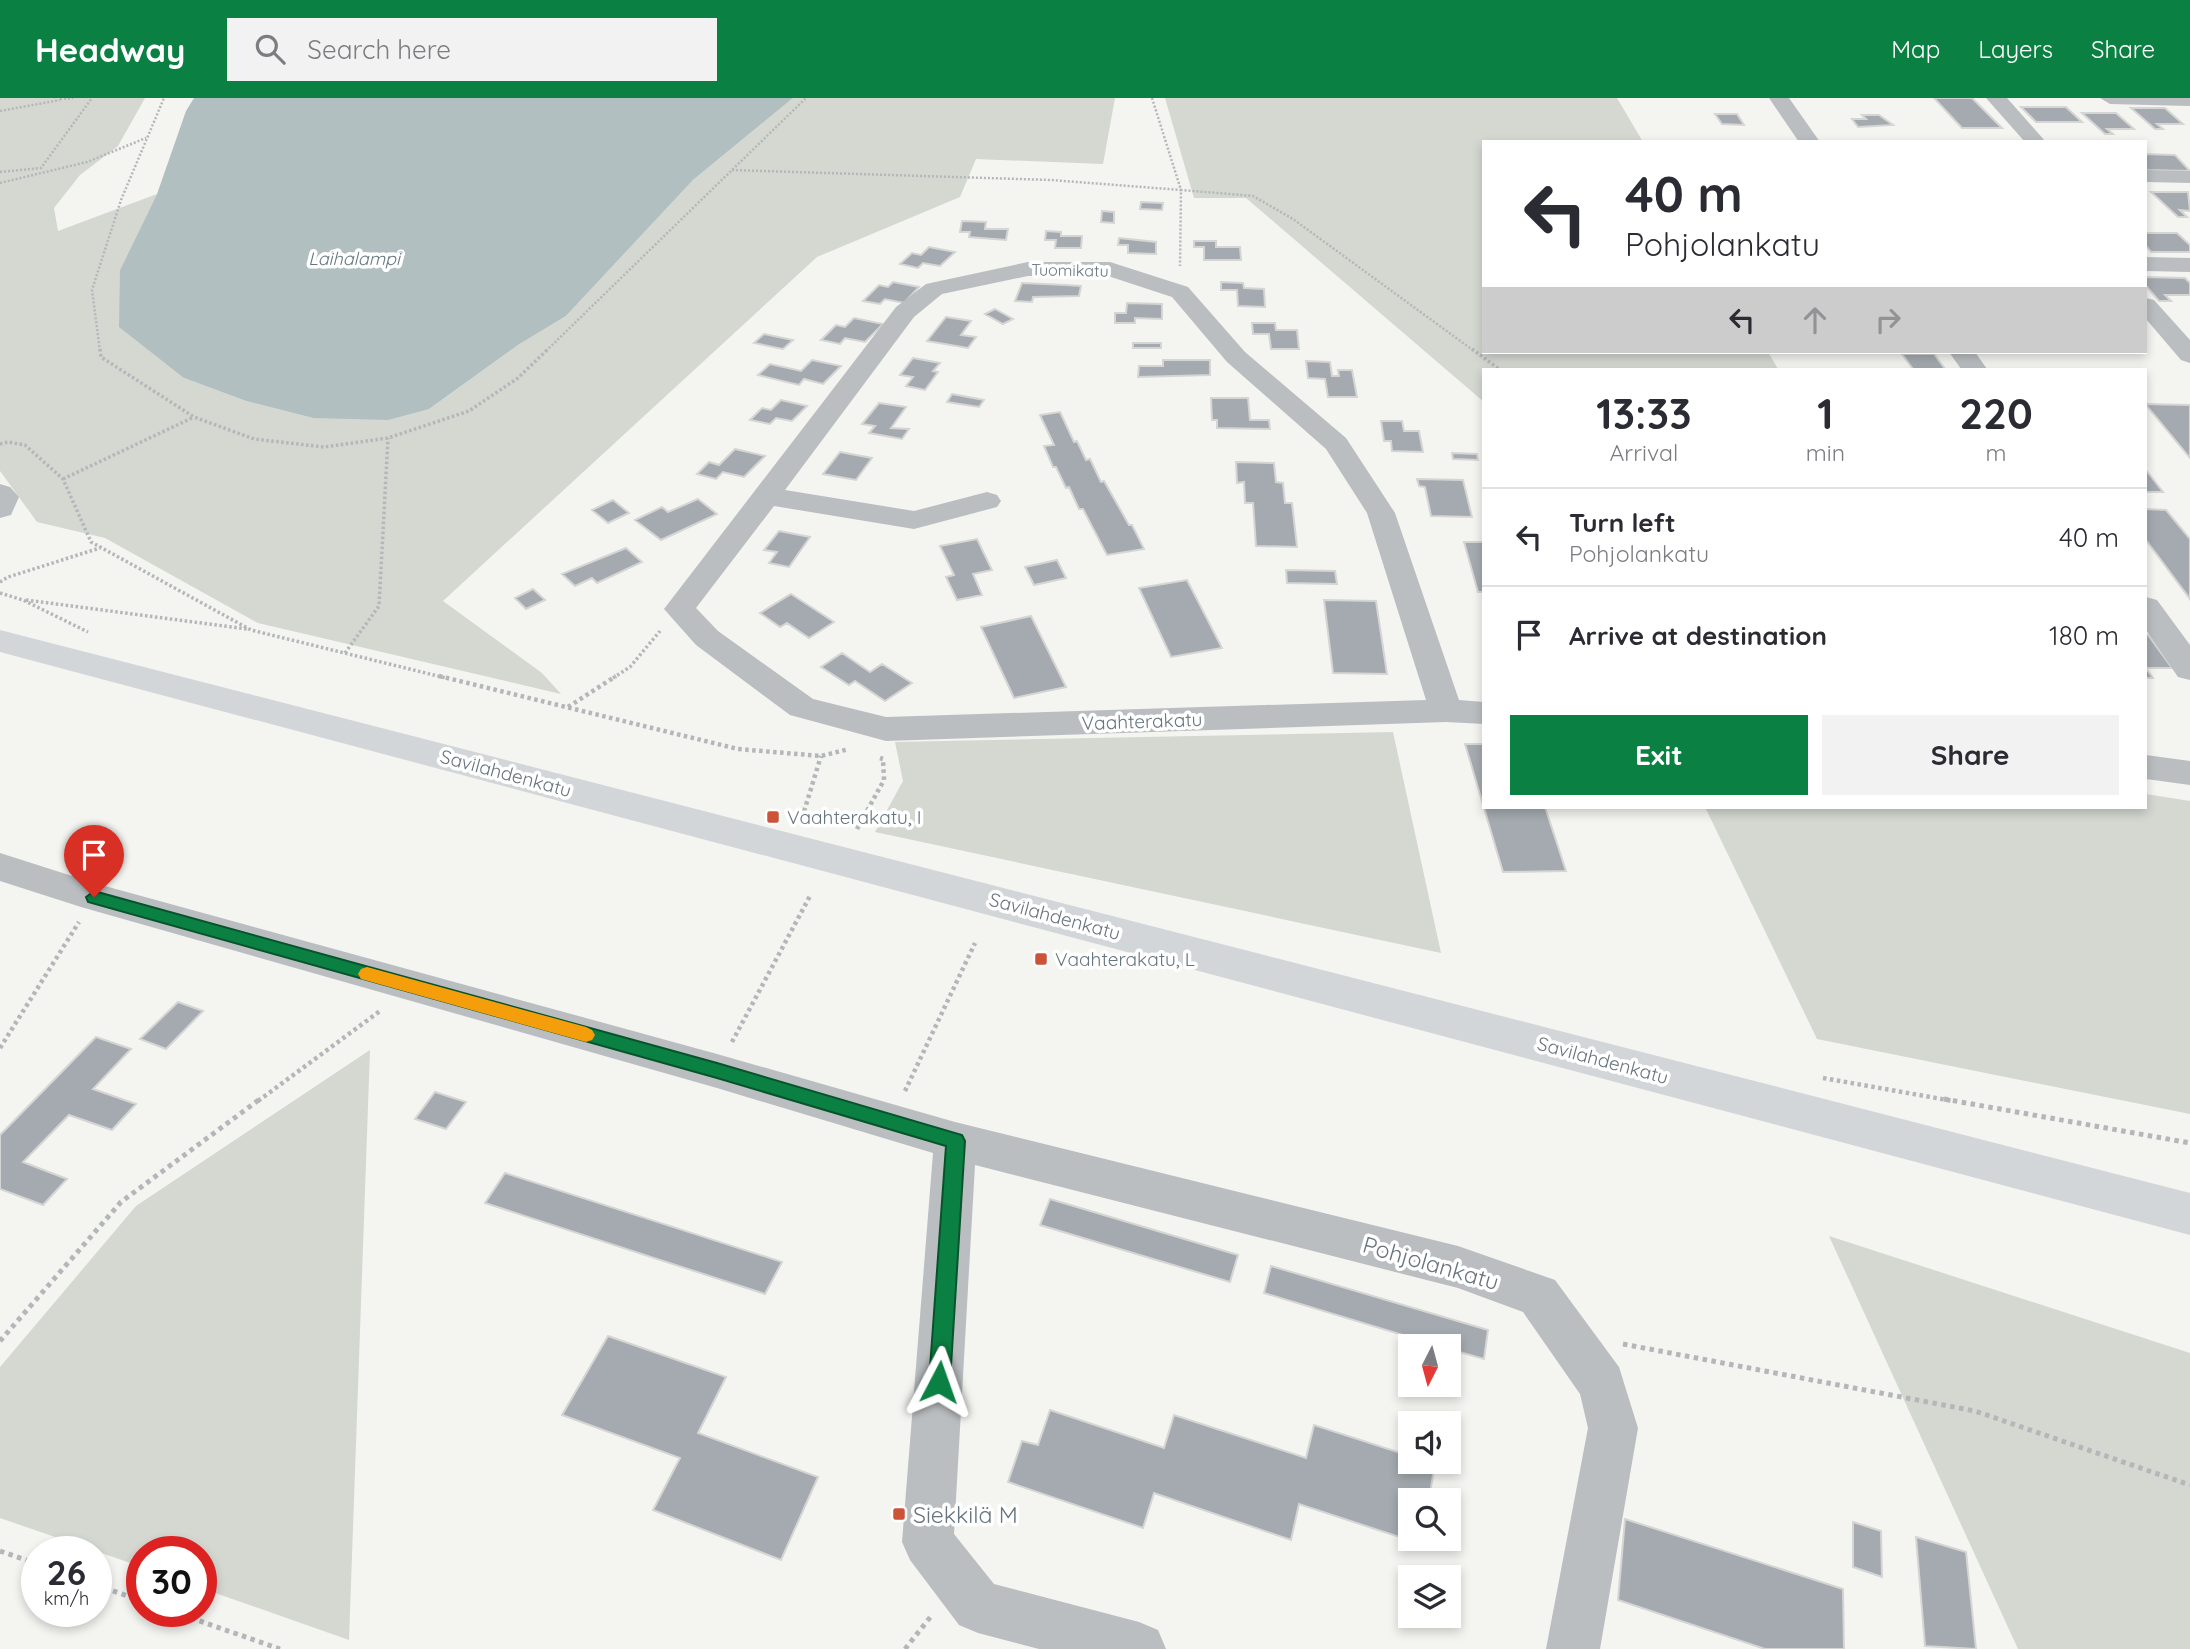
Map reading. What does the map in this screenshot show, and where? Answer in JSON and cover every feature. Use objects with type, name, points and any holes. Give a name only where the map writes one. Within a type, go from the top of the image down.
[{"type":"main road","name":"Savilahdenkatu","points":[[0,641],[2190,1214]]},
{"type":"street","points":[[1779,98],[1809,140]]},
{"type":"street","points":[[1996,98],[2034,140]]},
{"type":"street","points":[[2110,98],[2190,100]]},
{"type":"street","points":[[2147,176],[2190,177]]},
{"type":"street","points":[[2147,264],[2190,265]]},
{"type":"street","name":"Tuomikatu","points":[[679,609],[905,312],[934,289],[1028,269],[1110,269],[1180,292]]},
{"type":"street","points":[[1180,292],[1236,357],[1336,444],[1381,513],[1446,711]]},
{"type":"street","points":[[2147,306],[2190,355]]},
{"type":"street","points":[[0,492],[4,497],[0,509]]},
{"type":"street","points":[[767,496],[914,520],[987,501]]},
{"type":"street","points":[[2147,608],[2190,669]]},
{"type":"street","name":"Vaahterakatu","points":[[679,609],[707,638],[802,707],[886,729],[1446,711],[1482,713]]},
{"type":"street","points":[[2147,767],[2190,773]]},
{"type":"street","name":"Pohjolankatu","points":[[0,867],[94,897],[717,1071],[955,1141],[1458,1268],[1539,1296],[1602,1384],[1613,1428],[1573,1649]]},
{"type":"street","points":[[955,1141],[928,1542],[978,1606],[1139,1649]]},
{"type":"path","points":[[0,111],[73,98]]},
{"type":"path","points":[[0,172],[41,168],[92,98]]},
{"type":"path","points":[[164,98],[121,200],[92,290],[102,357],[194,417],[254,439],[324,447],[388,438],[469,411],[518,378],[806,98]]},
{"type":"path","points":[[1152,98],[1181,190],[1180,292]]},
{"type":"path","points":[[0,183],[87,162],[147,138]]},
{"type":"path","points":[[731,170],[1051,180],[1253,196],[1293,219],[1498,368]]},
{"type":"path","points":[[63,479],[194,417]]},
{"type":"path","points":[[345,653],[379,606],[388,438]]},
{"type":"path","points":[[0,444],[8,442],[25,445],[63,479],[91,542],[251,630]]},
{"type":"path","points":[[0,582],[8,577],[101,548]]},
{"type":"path","points":[[23,600],[251,630],[738,750],[821,756],[858,747],[886,729]]},
{"type":"path","points":[[567,707],[631,667],[679,609]]},
{"type":"path","points":[[857,829],[884,780],[883,759],[858,747]]},
{"type":"path","points":[[801,822],[821,756]]},
{"type":"path","points":[[717,1071],[810,896]]},
{"type":"path","points":[[0,1048],[94,897]]},
{"type":"path","points":[[906,1125],[903,1095],[975,943]]},
{"type":"path","points":[[0,1341],[121,1202],[413,987]]},
{"type":"path","points":[[1564,1334],[1975,1411],[2190,1485]]},
{"type":"path","points":[[0,1551],[21,1558]]},
{"type":"path","points":[[217,1627],[280,1649]]},
{"type":"shaded area","points":[[0,98],[145,98],[118,146],[80,175],[54,208],[58,231],[157,194],[120,270],[184,378],[246,401],[313,418],[429,409],[518,345],[566,316],[693,180],[793,98],[1115,98],[1103,164],[976,159],[960,197],[817,257],[443,601],[542,673],[561,694],[258,623],[105,538],[37,522],[0,471]]},
{"type":"shaded area","points":[[1165,98],[1617,98],[1642,140],[1482,140],[1482,354],[1769,354],[1777,368],[1482,368],[1482,400],[1246,198],[1194,198]]},
{"type":"shaded area","points":[[1393,732],[1441,953],[875,832],[903,781],[895,742]]},
{"type":"shaded area","points":[[2147,794],[2190,801],[2190,1114],[1817,1039],[1706,809],[2147,809]]},
{"type":"shaded area","points":[[370,1050],[349,1640],[217,1594],[217,1536],[126,1536],[126,1561],[112,1557],[112,1536],[52,1536],[0,1518],[0,1367],[136,1206]]},
{"type":"shaded area","points":[[1829,1236],[2190,1353],[2190,1649],[2018,1649]]},
{"type":"water","name":"Laihalampi","points":[[194,98],[793,98],[693,180],[566,316],[518,345],[429,409],[388,420],[313,418],[246,401],[184,378],[119,327],[120,270],[157,194],[186,111]]},
{"type":"building","points":[[1934,98],[1972,98],[2002,128],[1962,128]]},
{"type":"building","points":[[2021,107],[2066,107],[2082,122],[2036,122]]},
{"type":"building","points":[[2131,108],[2165,108],[2183,124],[2157,124],[2163,129],[2155,129]]},
{"type":"building","points":[[2082,113],[2116,113],[2134,129],[2107,129],[2113,134],[2105,134]]},
{"type":"building","points":[[1715,114],[1737,114],[1744,125],[1722,124]]},
{"type":"building","points":[[1862,115],[1879,115],[1893,125],[1858,127],[1852,119],[1866,119]]},
{"type":"building","points":[[2147,154],[2175,155],[2190,171],[2147,170]]},
{"type":"building","points":[[2151,192],[2188,192],[2190,211],[2180,210],[2187,217],[2178,217]]},
{"type":"building","points":[[1141,202],[1163,203],[1162,210],[1140,209]]},
{"type":"building","points":[[1102,211],[1114,212],[1114,223],[1101,222]]},
{"type":"building","points":[[962,221],[986,222],[985,229],[1008,229],[1006,240],[969,237],[970,232],[960,232]]},
{"type":"building","points":[[1046,231],[1061,232],[1061,236],[1082,236],[1081,248],[1055,248],[1056,240],[1045,240]]},
{"type":"building","points":[[2147,233],[2177,233],[2190,245],[2190,252],[2151,252],[2147,247]]},
{"type":"building","points":[[1119,238],[1156,242],[1156,254],[1128,253],[1128,245],[1118,245]]},
{"type":"building","points":[[1194,241],[1216,241],[1216,247],[1240,247],[1241,260],[1204,260],[1204,247],[1194,247]]},
{"type":"building","points":[[929,247],[955,252],[940,266],[923,263],[918,268],[900,264],[912,253],[921,255]]},
{"type":"building","points":[[2147,277],[2185,278],[2190,283],[2190,295],[2165,295],[2171,301],[2159,301],[2147,287]]},
{"type":"building","points":[[893,282],[919,287],[904,303],[885,299],[880,304],[863,301],[879,285],[888,287]]},
{"type":"building","points":[[1221,282],[1243,283],[1244,288],[1264,289],[1265,307],[1238,306],[1237,290],[1221,290]]},
{"type":"building","points":[[1022,283],[1081,286],[1079,296],[1033,297],[1032,302],[1015,301]]},
{"type":"building","points":[[1127,303],[1162,304],[1162,319],[1135,318],[1135,323],[1115,323],[1115,313],[1126,313]]},
{"type":"building","points":[[995,309],[1013,319],[1003,324],[985,314]]},
{"type":"building","points":[[946,317],[971,321],[961,335],[976,337],[968,348],[927,341]]},
{"type":"building","points":[[854,318],[883,324],[865,342],[845,338],[840,344],[821,340],[836,325],[845,327]]},
{"type":"building","points":[[1252,323],[1275,323],[1276,330],[1297,330],[1299,349],[1271,349],[1269,334],[1253,334]]},
{"type":"building","points":[[764,334],[793,340],[783,349],[754,343]]},
{"type":"building","points":[[1133,343],[1161,343],[1161,348],[1133,348]]},
{"type":"building","points":[[1902,354],[1934,354],[1944,368],[1912,368]]},
{"type":"building","points":[[913,358],[940,363],[933,371],[938,372],[925,390],[906,386],[913,377],[900,375]]},
{"type":"building","points":[[812,360],[841,366],[823,384],[804,379],[799,385],[758,375],[770,364],[801,371]]},
{"type":"building","points":[[1163,360],[1210,360],[1210,375],[1138,377],[1139,366],[1163,366]]},
{"type":"building","points":[[1306,361],[1330,362],[1332,376],[1339,376],[1338,370],[1352,370],[1357,397],[1328,397],[1325,379],[1308,378]]},
{"type":"building","points":[[952,394],[984,400],[979,407],[947,402]]},
{"type":"building","points":[[1211,398],[1248,398],[1250,420],[1269,420],[1270,429],[1217,428],[1217,420],[1212,420]]},
{"type":"building","points":[[781,400],[807,406],[792,421],[776,418],[770,424],[750,420],[762,408],[771,410]]},
{"type":"building","points":[[879,403],[906,407],[891,428],[909,429],[902,439],[869,433],[875,426],[862,424]]},
{"type":"building","points":[[2147,404],[2190,405],[2190,458],[2147,406]]},
{"type":"building","points":[[1060,412],[1074,442],[1077,441],[1086,460],[1090,459],[1101,482],[1104,481],[1144,549],[1107,555],[1083,509],[1079,509],[1069,487],[1066,488],[1056,467],[1053,467],[1044,446],[1054,445],[1040,415]]},
{"type":"building","points":[[1381,421],[1402,421],[1404,431],[1419,431],[1423,452],[1392,451],[1391,441],[1384,441]]},
{"type":"building","points":[[735,449],[765,456],[744,477],[723,472],[716,479],[697,474],[709,462],[719,465]]},
{"type":"building","points":[[840,452],[872,458],[856,480],[823,474]]},
{"type":"building","points":[[1452,453],[1477,454],[1478,460],[1453,459]]},
{"type":"building","points":[[1236,462],[1274,463],[1276,482],[1283,483],[1285,503],[1292,503],[1297,547],[1256,546],[1253,503],[1245,503],[1244,482],[1237,483]]},
{"type":"building","points":[[2147,471],[2163,492],[2147,492]]},
{"type":"building","points":[[1417,479],[1463,480],[1472,517],[1431,516],[1425,487],[1419,486]]},
{"type":"building","points":[[698,499],[717,514],[661,540],[635,520],[662,507],[668,512]]},
{"type":"building","points":[[613,500],[629,513],[608,523],[592,510]]},
{"type":"building","points":[[2147,509],[2166,510],[2190,539],[2190,599],[2147,541]]},
{"type":"building","points":[[779,531],[810,537],[789,567],[769,563],[777,552],[764,550]]},
{"type":"building","points":[[977,539],[992,570],[973,574],[982,595],[957,600],[946,577],[954,575],[940,546]]},
{"type":"building","points":[[1464,542],[1482,542],[1482,592],[1478,592]]},
{"type":"building","points":[[626,548],[642,562],[597,583],[592,578],[575,586],[562,574]]},
{"type":"building","points":[[1057,560],[1066,578],[1034,585],[1025,567]]},
{"type":"building","points":[[1286,570],[1335,571],[1337,584],[1287,583]]},
{"type":"building","points":[[1187,580],[1222,648],[1171,657],[1139,588]]},
{"type":"building","points":[[533,589],[545,600],[526,609],[515,598]]},
{"type":"building","points":[[791,594],[834,622],[809,638],[787,623],[780,627],[760,613]]},
{"type":"building","points":[[1324,600],[1376,601],[1387,674],[1333,673]]},
{"type":"building","points":[[1031,616],[1066,687],[1014,698],[981,627]]},
{"type":"building","points":[[2147,635],[2148,635],[2172,668],[2147,668]]},
{"type":"building","points":[[842,653],[870,672],[882,664],[912,683],[885,701],[855,681],[849,685],[821,667]]},
{"type":"building","points":[[1465,744],[1482,744],[1482,801]]},
{"type":"building","points":[[1484,809],[1546,809],[1566,871],[1503,872]]},
{"type":"building","points":[[178,1002],[203,1011],[166,1049],[140,1039]]},
{"type":"building","points":[[96,1037],[131,1049],[93,1089],[136,1104],[112,1130],[69,1115],[23,1162],[67,1179],[43,1205],[0,1189],[0,1135]]},
{"type":"building","points":[[435,1092],[466,1102],[446,1129],[415,1119]]},
{"type":"building","points":[[505,1173],[782,1262],[765,1294],[485,1203]]},
{"type":"building","points":[[1050,1199],[1238,1255],[1230,1282],[1040,1225]]},
{"type":"building","points":[[1271,1266],[1488,1330],[1484,1359],[1461,1352],[1461,1334],[1399,1334],[1264,1293]]},
{"type":"building","points":[[608,1336],[726,1377],[698,1433],[818,1477],[781,1560],[653,1510],[680,1458],[562,1415]]},
{"type":"building","points":[[1050,1410],[1164,1448],[1174,1415],[1306,1458],[1314,1425],[1398,1452],[1398,1474],[1433,1474],[1431,1488],[1398,1488],[1398,1537],[1299,1504],[1291,1540],[1154,1493],[1143,1528],[1008,1482],[1022,1441],[1038,1445]]},
{"type":"building","points":[[1625,1519],[1843,1589],[1844,1649],[1765,1649],[1618,1600]]},
{"type":"building","points":[[1853,1522],[1881,1531],[1882,1577],[1853,1567]]},
{"type":"building","points":[[1916,1537],[1966,1552],[1976,1649],[1925,1646]]},
{"type":"slow traffic","points":[[367,974],[586,1035]]},
{"type":"place","name":"Vaahterakatu, I","points":[[773,817]]},
{"type":"place","name":"Vaahterakatu, L","points":[[1041,959]]},
{"type":"place","name":"Siekkilä M","points":[[899,1514]]},
{"type":"route","points":[[94,897],[717,1071],[955,1141],[939,1382]]}]
